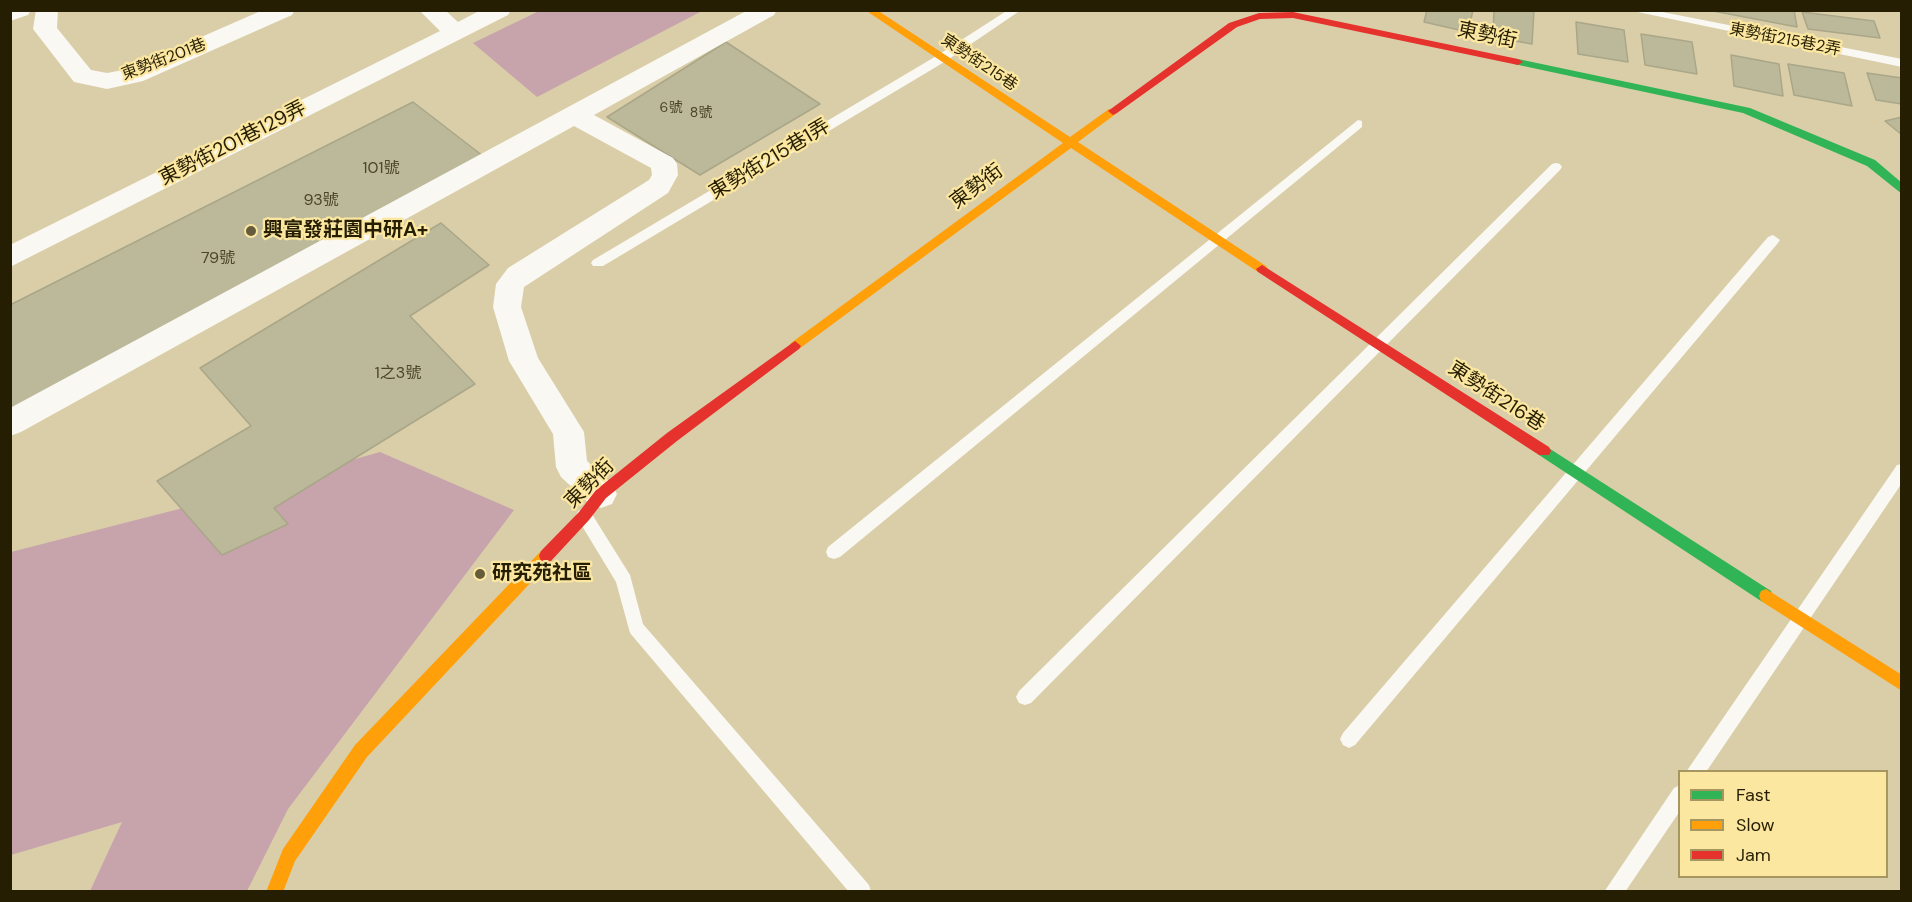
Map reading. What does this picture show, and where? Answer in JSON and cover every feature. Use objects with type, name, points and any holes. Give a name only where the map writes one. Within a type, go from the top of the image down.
[{"type":"street","points":[[10,14],[20,10]]},
{"type":"street","name":"東勢街201巷","points":[[47,10],[45,29],[82,77],[107,81],[134,76],[284,10]]},
{"type":"street","points":[[430,10],[456,32],[500,10]]},
{"type":"street","points":[[10,423],[766,10]]},
{"type":"street","name":"東勢街215巷","points":[[870,10],[1069,143]]},
{"type":"street","name":"東勢街","points":[[274,891],[289,855],[361,751],[593,505],[672,436],[1233,25],[1259,16],[1293,15],[1746,110],[1871,163],[1902,190]]},
{"type":"street","name":"東勢街201巷129弄","points":[[10,256],[456,32]]},
{"type":"street","points":[[573,114],[664,164],[665,176],[659,186],[518,276],[510,284],[507,307],[524,361],[568,432],[572,467],[593,505]]},
{"type":"street","name":"東勢街216巷","points":[[1069,143],[1902,684]]},
{"type":"lane","points":[[942,58],[1016,10]]},
{"type":"lane","name":"東勢街215巷2弄","points":[[1633,10],[1902,63]]},
{"type":"lane","name":"東勢街215巷1弄","points":[[598,262],[942,58]]},
{"type":"lane","points":[[834,552],[1358,124]]},
{"type":"lane","points":[[1025,697],[1556,167]]},
{"type":"lane","points":[[1349,739],[1773,240]]},
{"type":"lane","points":[[1696,770],[1902,470]]},
{"type":"lane","points":[[593,505],[624,580],[636,628],[862,891]]},
{"type":"lane","points":[[1612,891],[1678,797]]},
{"type":"shaded area","points":[[539,11],[702,11],[537,97],[473,43]]},
{"type":"shaded area","points":[[380,452],[514,510],[288,809],[247,891],[90,891],[122,822],[11,855],[11,552],[179,509]]},
{"type":"building","points":[[1427,10],[1473,10],[1468,32],[1424,22]]},
{"type":"building","points":[[1494,10],[1534,10],[1532,44],[1493,37]]},
{"type":"building","points":[[1708,10],[1794,10],[1797,27]]},
{"type":"building","points":[[1802,12],[1874,21],[1880,38],[1808,29]]},
{"type":"building","points":[[1576,22],[1624,30],[1628,62],[1578,54]]},
{"type":"building","points":[[1641,34],[1692,42],[1697,74],[1645,65]]},
{"type":"building","points":[[726,42],[820,104],[700,175],[607,117]]},
{"type":"building","points":[[1731,55],[1779,64],[1783,96],[1734,86]]},
{"type":"building","points":[[1788,64],[1844,73],[1852,106],[1794,95]]},
{"type":"building","points":[[1867,73],[1902,78],[1902,104],[1876,100]]},
{"type":"building","name":"興富發莊園中研A+","points":[[413,102],[483,156],[10,409],[10,305]]},
{"type":"building","points":[[1902,117],[1902,135],[1885,121]]},
{"type":"building","points":[[441,223],[489,265],[410,316],[475,384],[274,508],[288,524],[222,555],[157,481],[251,426],[200,368]]},
{"type":"traffic: fast","points":[[1518,62],[1746,110],[1871,163],[1902,190]]},
{"type":"traffic: fast","points":[[1544,451],[1766,596]]},
{"type":"traffic: slow","points":[[870,10],[1262,269]]},
{"type":"traffic: slow","points":[[795,346],[1113,111]]},
{"type":"traffic: slow","points":[[274,892],[289,855],[361,751],[546,556]]},
{"type":"traffic: slow","points":[[1766,596],[1902,684]]},
{"type":"traffic: jam","points":[[1113,111],[1233,25],[1259,16],[1293,15],[1518,62]]},
{"type":"traffic: jam","points":[[1262,269],[1544,451]]},
{"type":"traffic: jam","points":[[546,556],[584,516],[601,494],[672,437],[795,346]]},
{"type":"place","name":"興富發莊園中研A+","points":[[251,231]]},
{"type":"place","name":"研究苑社區","points":[[480,574]]}]
